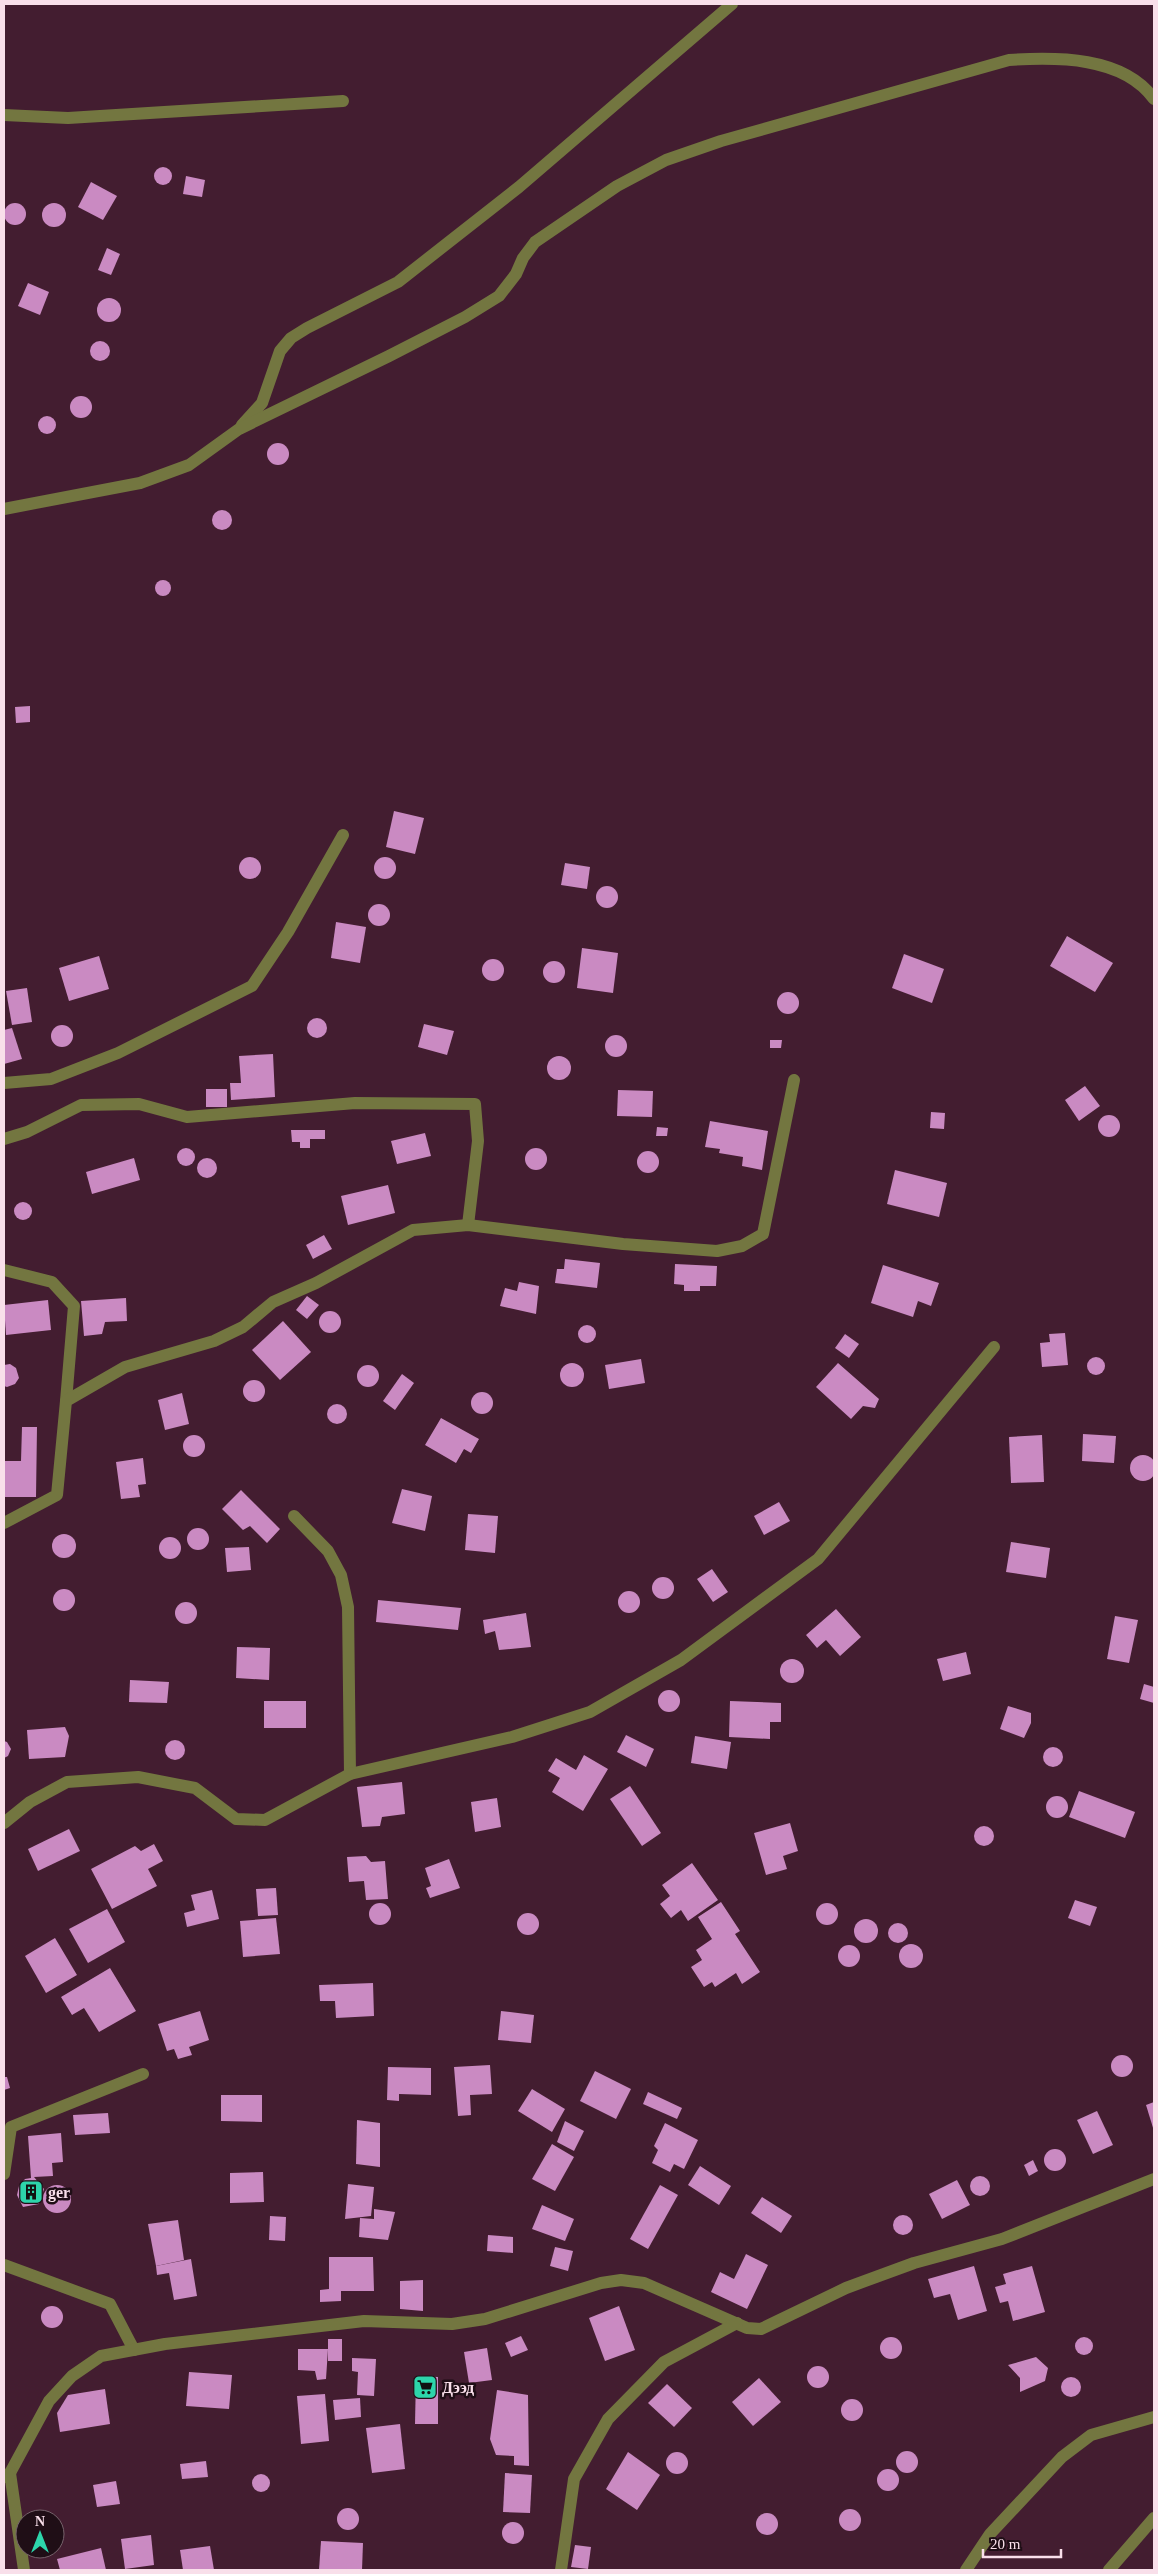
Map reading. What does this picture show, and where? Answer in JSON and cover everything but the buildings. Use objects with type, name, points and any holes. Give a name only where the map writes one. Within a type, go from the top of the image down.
[{"type":"street","points":[[239,429],[262,402],[280,351],[291,338],[398,282],[519,187],[732,4]]},
{"type":"street","points":[[4,508],[140,483],[188,464],[239,429],[465,317],[499,296],[516,274],[523,258],[535,242],[617,186],[666,160],[721,141],[1009,60],[1047,58],[1085,62],[1112,69],[1137,82],[1154,99]]},
{"type":"street","points":[[4,115],[68,118],[343,101]]},
{"type":"street","points":[[4,1083],[51,1079],[118,1053],[252,986],[288,932],[343,835]]},
{"type":"street","points":[[66,1401],[126,1367],[214,1341],[243,1327],[273,1302],[316,1283],[413,1230],[468,1225],[623,1244],[717,1251],[742,1246],[763,1234],[794,1080]]},
{"type":"street","points":[[4,1139],[27,1132],[82,1105],[139,1104],[187,1117],[354,1103],[475,1104],[478,1141],[468,1225]]},
{"type":"street","points":[[4,1270],[52,1282],[74,1306],[57,1496],[4,1524]]},
{"type":"street","points":[[4,1823],[30,1802],[67,1782],[138,1777],[195,1788],[236,1819],[265,1820],[350,1774],[512,1737],[590,1712],[681,1660],[818,1559],[994,1346]]},
{"type":"street","points":[[294,1516],[328,1551],[341,1575],[348,1607],[350,1774]]},
{"type":"street","points":[[4,2174],[11,2127],[143,2074]]},
{"type":"street","points":[[24,2570],[7,2475],[48,2401],[72,2376],[102,2356],[165,2344],[364,2321],[460,2322],[485,2319],[601,2283],[621,2280],[644,2283],[747,2328],[761,2329],[846,2288],[914,2263],[1002,2239],[1154,2179]]},
{"type":"street","points":[[4,2264],[110,2304],[134,2350]]},
{"type":"street","points":[[561,2570],[574,2479],[608,2419],[664,2362],[737,2323]]},
{"type":"street","points":[[966,2570],[990,2534],[1062,2457],[1091,2435],[1154,2417]]},
{"type":"street","points":[[1109,2570],[1154,2518]]},
{"type":"place","name":"ger","points":[[31,2192]]},
{"type":"place","name":"Дээд","points":[[425,2387]]}]
